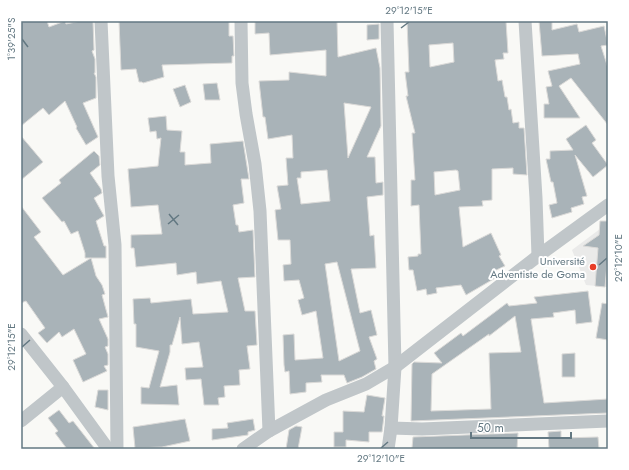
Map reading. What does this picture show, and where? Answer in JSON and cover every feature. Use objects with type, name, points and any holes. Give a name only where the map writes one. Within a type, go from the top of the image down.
[{"type":"street","points":[[101,21],[108,176],[115,245],[117,449]]},
{"type":"street","points":[[241,21],[240,52],[242,83],[255,164],[260,211],[270,431]]},
{"type":"street","points":[[387,21],[396,367],[388,449]]},
{"type":"street","points":[[525,21],[536,198],[538,256]]},
{"type":"street","points":[[243,449],[270,431],[326,400],[366,384],[396,367],[538,256],[608,205]]},
{"type":"street","points":[[21,334],[63,387],[108,449]]},
{"type":"street","points":[[21,421],[63,387]]},
{"type":"street","points":[[391,428],[422,429],[608,420]]},
{"type":"shaded area","name":"Université Adventiste de Goma","points":[[608,223],[608,287],[586,285],[572,250]]},
{"type":"building","points":[[21,21],[47,21],[49,27],[65,21],[66,24],[81,21],[93,21],[94,50],[92,51],[95,59],[94,73],[96,77],[96,98],[83,103],[98,137],[86,145],[76,128],[77,127],[65,101],[49,115],[43,108],[21,126]]},
{"type":"building","points":[[119,21],[229,21],[229,36],[233,36],[234,56],[232,56],[232,63],[162,65],[164,77],[143,83],[139,82],[136,69],[121,70]]},
{"type":"building","points":[[255,21],[337,21],[338,57],[376,48],[380,68],[381,126],[367,157],[375,157],[376,183],[383,182],[383,195],[367,197],[370,236],[374,235],[376,268],[351,269],[360,313],[371,310],[377,335],[369,337],[377,359],[374,361],[376,369],[347,383],[344,375],[321,375],[322,382],[306,383],[306,392],[290,394],[289,371],[285,372],[284,365],[283,335],[294,334],[295,360],[323,358],[316,311],[302,315],[298,300],[304,298],[299,280],[284,281],[283,265],[291,264],[290,240],[278,240],[275,210],[281,209],[277,186],[288,185],[286,158],[293,158],[292,135],[268,139],[265,117],[263,117],[259,81],[289,80],[289,72],[326,76],[326,50],[270,55],[269,33],[255,34]],"holes":[[[344,103],[371,107],[348,158]],[[327,170],[330,201],[301,204],[297,178],[301,178],[301,172]],[[337,262],[360,351],[339,361],[325,264]]]},
{"type":"building","points":[[407,21],[506,21],[508,53],[503,53],[504,59],[495,60],[498,81],[502,80],[509,110],[511,109],[513,123],[519,122],[519,128],[524,128],[527,175],[513,174],[513,168],[492,169],[492,200],[482,201],[483,206],[459,207],[463,247],[491,233],[501,255],[499,256],[505,266],[494,271],[497,277],[466,295],[461,285],[436,288],[437,293],[427,295],[426,289],[417,291],[413,270],[409,270],[408,257],[418,256],[418,254],[421,254],[419,205],[411,206],[411,180],[415,180],[412,133],[415,133],[406,96],[408,96],[405,72],[409,72]],"holes":[[[453,43],[454,62],[430,67],[429,45]],[[458,171],[460,190],[435,195],[434,172]]]},
{"type":"building","points":[[539,21],[552,21],[552,30],[577,24],[579,32],[604,26],[608,45],[601,46],[608,68],[608,125],[571,78],[559,86],[580,118],[544,118],[544,104],[549,104],[546,87],[552,86],[548,71],[580,64],[578,54],[542,56]]},
{"type":"building","points":[[379,24],[379,39],[367,40],[367,25]]},
{"type":"building","points":[[217,83],[220,100],[205,100],[203,84]]},
{"type":"building","points":[[185,85],[191,102],[180,107],[173,89]]},
{"type":"building","points":[[166,116],[167,130],[182,131],[180,152],[185,152],[185,165],[211,163],[210,144],[243,141],[249,179],[241,179],[244,203],[233,205],[236,225],[238,225],[239,232],[253,230],[255,277],[238,278],[245,311],[255,311],[257,345],[247,346],[250,369],[239,370],[240,385],[224,386],[225,397],[218,398],[219,405],[204,405],[201,379],[186,380],[185,368],[203,367],[199,342],[182,344],[180,317],[172,345],[170,345],[170,352],[160,387],[177,385],[179,405],[141,404],[141,387],[149,388],[159,351],[136,347],[136,324],[134,324],[133,299],[150,298],[151,303],[191,299],[193,314],[228,312],[221,281],[197,284],[196,272],[177,275],[176,263],[136,267],[134,248],[131,248],[131,235],[162,234],[158,205],[131,207],[128,169],[158,166],[161,138],[157,139],[156,131],[150,132],[148,118]]},
{"type":"building","points":[[586,125],[596,140],[592,143],[608,165],[593,177],[575,155],[587,196],[582,197],[584,204],[571,208],[572,212],[552,218],[549,205],[557,203],[553,182],[551,182],[546,159],[550,159],[550,151],[573,150],[566,139]]},
{"type":"building","points":[[21,136],[43,162],[21,180]]},
{"type":"building","points":[[94,151],[99,156],[100,165],[90,173],[101,189],[102,193],[94,198],[104,216],[96,221],[104,246],[106,246],[106,258],[85,258],[85,253],[78,231],[71,234],[64,221],[62,222],[42,198],[61,183],[59,180]]},
{"type":"building","points":[[21,206],[41,232],[34,237],[63,275],[91,258],[96,276],[102,285],[105,294],[102,295],[108,317],[99,319],[108,339],[108,346],[105,347],[108,354],[108,365],[104,366],[107,371],[83,382],[73,360],[86,354],[74,329],[62,337],[59,332],[47,343],[38,333],[45,328],[26,301],[21,303]]},
{"type":"building","points":[[600,221],[608,221],[608,253],[605,287],[595,286],[598,248],[583,246],[599,235]]},
{"type":"building","points":[[588,291],[592,322],[576,324],[575,310],[553,313],[554,317],[531,319],[544,403],[608,399],[608,413],[411,421],[412,364],[414,362],[442,363],[434,353],[461,333],[463,336],[507,303],[509,306],[537,303],[534,297]],"holes":[[[515,316],[521,352],[489,353],[491,409],[431,411],[432,374],[489,334],[489,336]]]},
{"type":"building","points":[[602,303],[608,304],[608,340],[596,338]]},
{"type":"building","points":[[575,353],[575,377],[562,377],[562,354]]},
{"type":"building","points":[[98,390],[108,390],[108,410],[95,407]]},
{"type":"building","points":[[367,395],[385,398],[382,416],[384,416],[382,432],[369,432],[369,442],[346,440],[346,447],[334,447],[334,432],[343,432],[343,411],[364,412]]},
{"type":"building","points":[[59,410],[69,423],[73,421],[95,449],[67,449],[55,433],[58,431],[48,418]]},
{"type":"building","points":[[185,419],[190,441],[162,447],[135,448],[133,427]]},
{"type":"building","points":[[253,419],[255,430],[248,432],[248,435],[212,440],[212,429],[228,428],[227,423]]},
{"type":"building","points":[[296,426],[302,427],[298,449],[286,449],[289,430]]},
{"type":"building","points":[[561,431],[561,438],[598,437],[599,449],[549,449],[548,432]]},
{"type":"building","points":[[518,433],[517,449],[412,448],[413,437]]},
{"type":"place","name":"Université Adventiste de Goma","points":[[593,267]]}]
